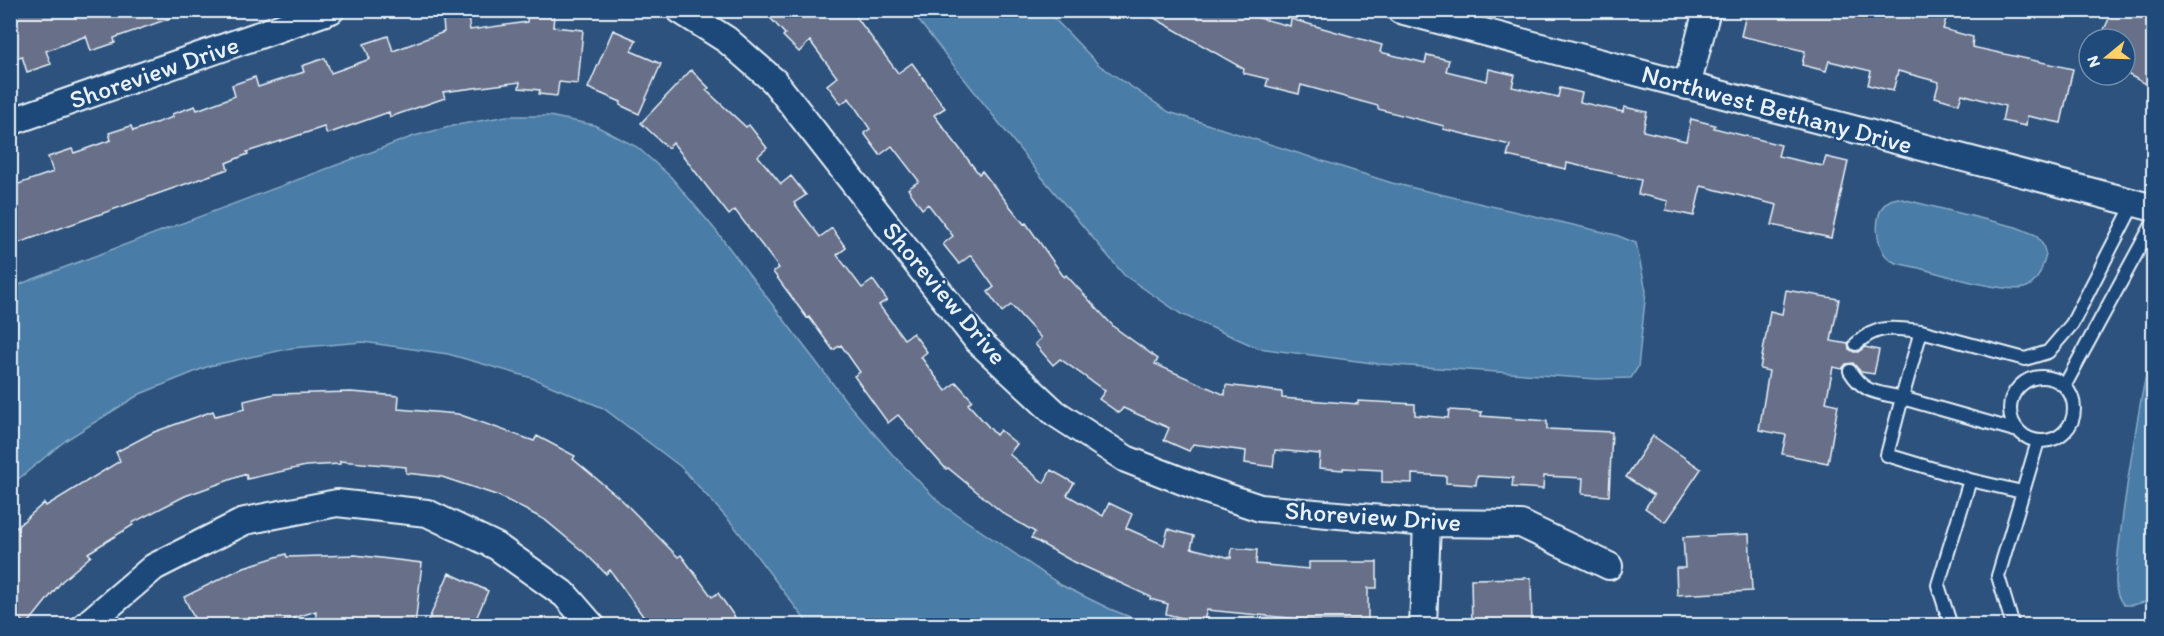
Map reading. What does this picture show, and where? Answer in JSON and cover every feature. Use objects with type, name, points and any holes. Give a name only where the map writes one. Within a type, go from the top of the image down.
[{"type":"street","name":"Shoreview Drive","points":[[10,122],[331,10]]},
{"type":"street","name":"Shoreview Drive","points":[[680,10],[728,40],[774,81],[977,340],[1055,413],[1126,459],[1260,508],[1427,523],[1521,524],[1609,566]]},
{"type":"street","name":"Northwest Bethany Drive","points":[[1400,10],[2144,205]]},
{"type":"street","points":[[1687,86],[1707,10]]},
{"type":"street","points":[[85,626],[154,567],[245,521],[337,503],[427,513],[496,546],[565,595],[592,626]]},
{"type":"street","points":[[1423,626],[1427,523]]},
{"type":"lane","points":[[1856,344],[1866,334],[1877,330],[1898,328],[1921,331],[2025,359],[2048,352],[2072,324],[2144,205]]},
{"type":"lane","points":[[2065,385],[2154,221]]},
{"type":"lane","points":[[1921,331],[1887,455],[1970,480],[2022,492]]},
{"type":"lane","points":[[2025,359],[2034,377]]},
{"type":"lane","points":[[1850,371],[1857,383],[1867,390],[2018,430]]},
{"type":"lane","points":[[2045,376],[2065,385],[2074,403],[2072,423],[2058,437],[2048,441],[2027,438],[2012,421],[2011,399],[2016,390],[2024,382],[2034,377],[2045,376]]},
{"type":"lane","points":[[2013,626],[1998,576],[2038,441]]},
{"type":"lane","points":[[1951,626],[1938,585],[1970,480]]},
{"type":"water","points":[[911,11],[1047,11],[1099,65],[1169,112],[1392,183],[1616,235],[1636,243],[1646,291],[1638,367],[1631,378],[1597,379],[1380,364],[1258,348],[1181,314],[1124,275],[1040,175]]},
{"type":"water","points":[[507,116],[549,116],[594,125],[637,147],[671,177],[717,232],[849,405],[893,455],[941,504],[1061,585],[1110,609],[1150,625],[929,626],[910,622],[867,626],[809,625],[734,526],[681,467],[603,408],[532,378],[448,354],[363,342],[292,348],[209,366],[140,394],[66,440],[11,485],[11,290],[23,283],[414,136]]},
{"type":"water","points":[[1898,198],[2016,227],[2036,235],[2046,255],[2039,275],[2033,283],[2024,288],[2002,288],[1892,261],[1882,249],[1877,231],[1879,213],[1883,206],[1890,200]]},
{"type":"water","points":[[2153,353],[2153,600],[2124,605],[2116,587],[2120,540],[2143,390]]},
{"type":"building","points":[[10,10],[185,10],[185,13],[114,38],[115,43],[91,51],[86,36],[46,51],[51,64],[27,72],[22,56],[10,60]]},
{"type":"building","points":[[763,10],[851,10],[898,73],[912,63],[945,108],[934,115],[979,174],[982,171],[1024,224],[1026,223],[1064,277],[1066,275],[1114,327],[1158,359],[1155,364],[1225,395],[1226,385],[1282,392],[1282,398],[1358,404],[1358,401],[1415,404],[1415,415],[1448,418],[1449,410],[1482,412],[1481,416],[1547,421],[1547,429],[1612,432],[1609,496],[1582,494],[1583,478],[1544,476],[1543,489],[1512,487],[1513,478],[1477,476],[1476,485],[1446,483],[1446,476],[1412,474],[1412,483],[1382,482],[1382,470],[1319,468],[1320,454],[1275,450],[1273,467],[1245,463],[1246,451],[1193,444],[1189,451],[1164,440],[1169,428],[1123,408],[1119,413],[1099,399],[1105,391],[1060,359],[1053,365],[1035,344],[1041,338],[1011,305],[1002,312],[988,292],[994,287],[971,255],[959,264],[943,244],[953,236],[928,204],[922,209],[908,189],[919,181],[892,146],[880,155],[864,133],[870,129],[849,98],[841,104],[827,85],[837,77],[810,41],[799,52]]},
{"type":"building","points":[[1140,10],[1247,10],[1244,14],[1290,26],[1291,19],[1382,45],[1380,52],[1425,63],[1427,55],[1449,60],[1446,71],[1487,81],[1489,69],[1515,75],[1512,87],[1558,97],[1560,88],[1582,93],[1580,102],[1623,112],[1624,107],[1647,112],[1643,131],[1686,141],[1691,119],[1715,125],[1714,128],[1781,145],[1778,156],[1823,166],[1826,157],[1848,162],[1831,238],[1772,225],[1777,205],[1701,186],[1694,216],[1666,210],[1668,201],[1638,194],[1641,180],[1567,163],[1566,169],[1507,156],[1510,145],[1443,129],[1444,126],[1378,109],[1378,106],[1301,85],[1299,94],[1266,86],[1268,79],[1243,73],[1244,69]]},
{"type":"building","points":[[1747,10],[1914,10],[1946,19],[1943,29],[1973,37],[1972,47],[2073,69],[2061,123],[2027,116],[2026,126],[2002,121],[2005,106],[1962,94],[1959,104],[1935,97],[1939,82],[1898,71],[1893,91],[1868,85],[1871,71],[1829,61],[1826,71],[1802,65],[1805,51],[1741,36]]},
{"type":"building","points":[[2113,10],[2154,10],[2154,88],[2137,79],[2137,27],[2105,27]]},
{"type":"building","points":[[528,12],[554,15],[553,27],[583,30],[578,84],[559,82],[557,96],[539,94],[540,90],[519,88],[520,82],[443,92],[445,98],[390,117],[389,112],[327,134],[324,127],[247,152],[248,154],[226,163],[228,169],[10,246],[10,187],[53,172],[48,157],[72,149],[74,153],[111,140],[109,133],[131,126],[133,131],[173,117],[172,114],[195,106],[197,110],[235,96],[232,85],[255,77],[258,87],[304,72],[302,66],[325,58],[331,73],[370,59],[364,44],[388,36],[393,51],[444,32],[443,20],[468,17],[470,30],[527,22]]},
{"type":"building","points":[[613,30],[636,40],[631,51],[661,64],[639,114],[620,105],[621,102],[588,88]]},
{"type":"building","points":[[691,70],[709,88],[706,90],[746,127],[749,125],[767,148],[758,156],[781,184],[791,176],[806,195],[794,203],[820,237],[832,228],[846,248],[837,255],[862,288],[873,280],[887,300],[879,305],[904,339],[913,333],[927,352],[921,357],[946,391],[956,382],[972,400],[968,404],[996,435],[1000,430],[1017,444],[1009,454],[1044,483],[1051,470],[1074,483],[1067,495],[1103,516],[1109,503],[1132,514],[1126,528],[1164,545],[1168,529],[1194,536],[1191,548],[1231,558],[1232,548],[1257,550],[1256,564],[1309,569],[1309,562],[1377,562],[1377,588],[1368,588],[1368,620],[1310,620],[1207,610],[1203,623],[1166,614],[1168,604],[1150,599],[1151,597],[1070,560],[1031,538],[1035,532],[1004,514],[948,468],[946,469],[898,415],[888,423],[854,376],[860,372],[841,345],[833,350],[809,317],[807,318],[773,272],[779,268],[735,210],[729,215],[673,143],[668,148],[641,123]]},
{"type":"building","points":[[1786,290],[1839,299],[1831,341],[1848,344],[1849,349],[1854,352],[1865,347],[1879,350],[1874,374],[1861,372],[1853,363],[1846,364],[1842,369],[1833,367],[1826,402],[1838,405],[1828,463],[1782,454],[1786,435],[1759,430],[1769,371],[1760,369],[1770,311],[1782,314]]},
{"type":"building","points":[[351,392],[399,396],[398,409],[458,414],[534,441],[537,436],[575,456],[573,459],[622,500],[678,557],[681,555],[712,597],[718,593],[741,626],[650,626],[610,570],[606,574],[545,520],[499,496],[442,477],[406,473],[406,467],[340,461],[340,464],[306,466],[247,479],[246,474],[185,496],[132,523],[133,525],[88,553],[91,556],[62,581],[27,625],[10,611],[10,533],[44,503],[46,506],[120,461],[116,452],[154,432],[213,411],[215,416],[245,409],[244,401],[274,394]]},
{"type":"building","points":[[1653,436],[1701,469],[1665,522],[1645,508],[1654,495],[1626,477]]},
{"type":"building","points":[[1749,534],[1752,591],[1677,595],[1676,568],[1685,568],[1683,537]]},
{"type":"building","points":[[286,554],[287,557],[355,555],[422,563],[415,626],[371,623],[316,625],[316,611],[269,626],[198,626],[184,597],[244,567]]},
{"type":"building","points":[[449,573],[488,591],[473,626],[426,626]]},
{"type":"building","points":[[1531,578],[1532,626],[1472,626],[1471,579]]}]
